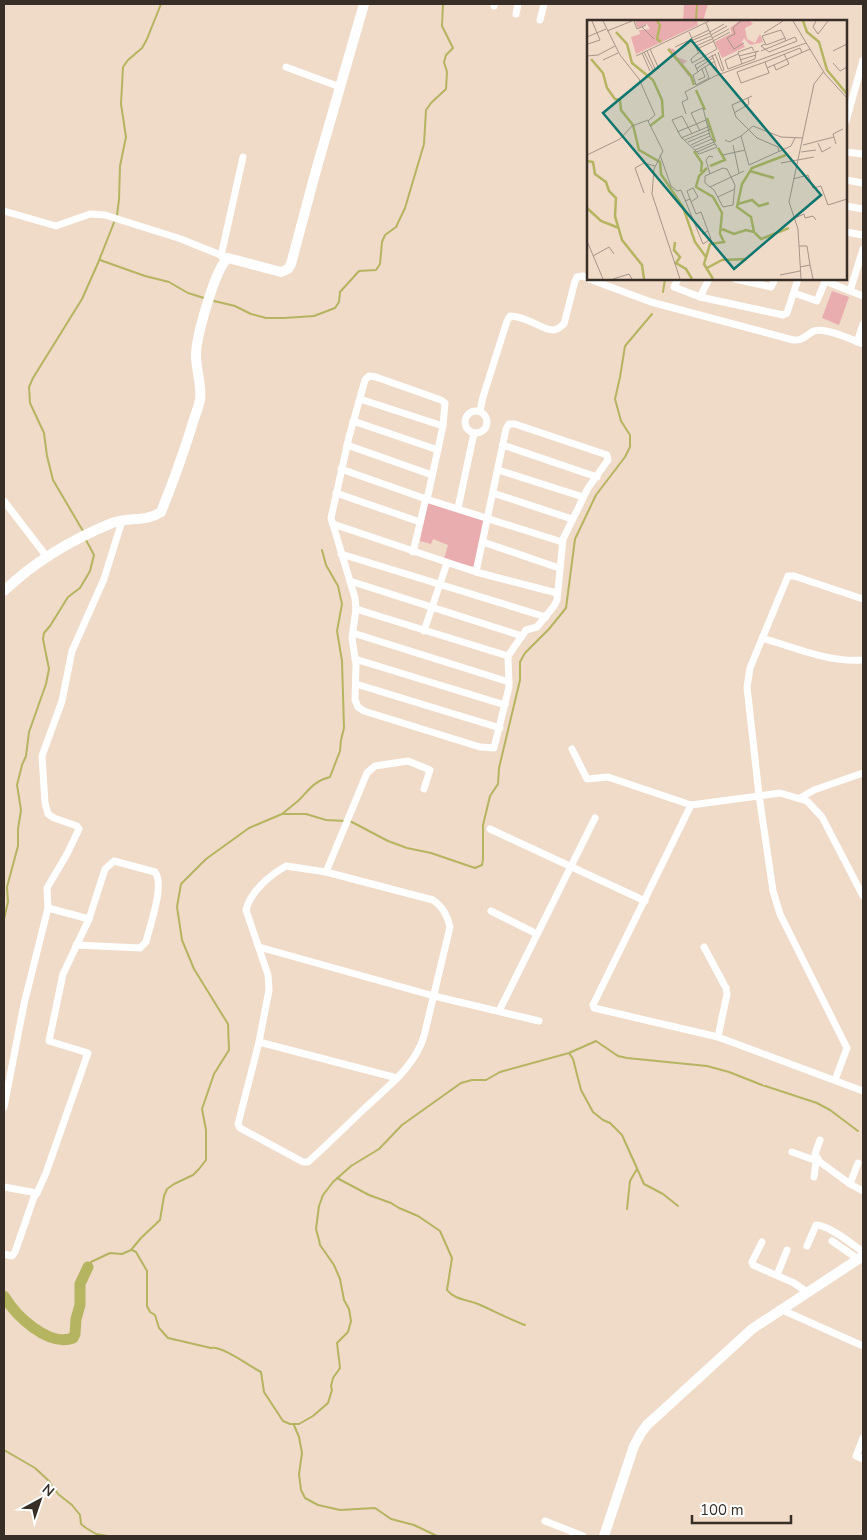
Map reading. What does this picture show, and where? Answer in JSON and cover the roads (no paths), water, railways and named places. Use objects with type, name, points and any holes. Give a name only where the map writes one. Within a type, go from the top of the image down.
[{"type":"street","points":[[4,211],[56,226],[90,214],[110,217],[182,239],[224,257],[281,272],[288,269],[291,264],[364,4]]},
{"type":"street","points":[[516,14],[518,4]]},
{"type":"street","points":[[540,20],[544,4]]},
{"type":"street","points":[[847,114],[860,85],[863,61]]},
{"type":"street","points":[[286,67],[340,87]]},
{"type":"street","points":[[847,152],[863,153]]},
{"type":"street","points":[[4,591],[24,572],[76,540],[122,521],[154,516],[161,512],[180,464],[200,400],[196,357],[197,342],[223,263],[243,157]]},
{"type":"street","points":[[847,180],[863,183]]},
{"type":"street","points":[[847,206],[863,209]]},
{"type":"street","points":[[847,232],[863,235]]},
{"type":"street","points":[[850,291],[863,249]]},
{"type":"street","points":[[480,411],[483,396],[510,316],[519,316],[553,330],[559,328],[564,324],[575,281],[578,277],[582,276],[587,278]]},
{"type":"street","points":[[592,280],[651,302],[793,340],[803,339],[813,332],[822,330],[860,343],[863,324]]},
{"type":"street","points":[[678,280],[674,287],[700,296],[783,315],[787,313],[798,280]]},
{"type":"street","points":[[700,296],[709,280]]},
{"type":"street","points":[[739,280],[767,287],[771,287],[774,280]]},
{"type":"street","points":[[794,293],[817,301],[825,280],[863,296]]},
{"type":"street","points":[[414,552],[438,450],[445,403],[376,377],[368,376],[365,380],[353,421],[331,515],[356,609],[353,633],[355,700],[358,707],[364,711],[480,747],[494,748],[509,682],[508,656],[528,629],[537,627],[546,617],[557,600],[556,593],[562,542],[583,497],[608,460],[607,455],[515,424],[509,424],[506,428],[476,572]]},
{"type":"street","points":[[360,399],[442,426]]},
{"type":"street","points":[[474,433],[466,426],[465,419],[472,412],[480,411]]},
{"type":"street","points":[[474,433],[483,431],[488,423],[486,417],[480,411]]},
{"type":"street","points":[[353,421],[438,450]]},
{"type":"street","points":[[458,508],[474,433]]},
{"type":"street","points":[[347,445],[432,475]]},
{"type":"street","points":[[503,445],[597,477]]},
{"type":"street","points":[[341,469],[426,499],[562,542]]},
{"type":"street","points":[[498,470],[583,497]]},
{"type":"street","points":[[336,493],[420,522]]},
{"type":"street","points":[[493,493],[572,519]]},
{"type":"street","points":[[4,501],[47,557]]},
{"type":"street","points":[[4,1107],[24,1004],[48,908],[46,888],[79,830],[77,826],[48,814],[45,803],[42,756],[62,701],[72,651],[104,579],[122,521]]},
{"type":"street","points":[[333,524],[476,572],[556,593]]},
{"type":"street","points":[[483,542],[559,568]]},
{"type":"street","points":[[341,554],[546,617]]},
{"type":"street","points":[[424,631],[447,563]]},
{"type":"street","points":[[835,1080],[847,1048],[780,914],[773,891],[759,795],[747,687],[750,668],[788,576],[794,576],[863,599]]},
{"type":"street","points":[[350,582],[522,636]]},
{"type":"street","points":[[356,609],[508,656]]},
{"type":"street","points":[[353,633],[509,682]]},
{"type":"street","points":[[762,638],[837,660],[863,660]]},
{"type":"street","points":[[355,659],[505,704]]},
{"type":"street","points":[[356,684],[500,728]]},
{"type":"street","points":[[572,749],[587,779],[608,777],[691,805],[780,793],[807,801],[822,817],[863,896]]},
{"type":"street","points":[[326,872],[367,773],[375,766],[408,761],[430,770],[424,789]]},
{"type":"street","points":[[800,798],[814,790],[863,773]]},
{"type":"street","points":[[691,805],[593,1005],[594,1008],[718,1037],[863,1091]]},
{"type":"street","points":[[499,1011],[595,818]]},
{"type":"street","points":[[490,829],[644,901]]},
{"type":"street","points":[[4,1254],[12,1256],[15,1252],[34,1197],[46,1173],[88,1053],[49,1041],[63,974],[76,945],[89,919],[105,869],[114,861],[155,872],[158,876],[159,886],[146,942],[140,948],[76,945]]},
{"type":"street","points":[[286,866],[326,872],[433,900],[440,905],[447,916],[450,927],[434,996],[420,1047],[415,1058],[397,1078],[308,1162],[303,1162],[240,1128],[238,1124],[270,990],[268,975],[259,947],[246,910],[248,900],[274,873],[286,866]]},
{"type":"street","points":[[48,908],[89,919]]},
{"type":"street","points":[[491,911],[537,934]]},
{"type":"street","points":[[259,947],[434,996],[539,1021]]},
{"type":"street","points":[[704,947],[726,988],[727,994],[718,1037]]},
{"type":"street","points":[[259,1042],[397,1078]]},
{"type":"street","points":[[814,1178],[818,1162],[815,1154],[820,1140]]},
{"type":"street","points":[[792,1152],[818,1162],[863,1191]]},
{"type":"street","points":[[850,1184],[858,1163]]},
{"type":"street","points":[[4,1187],[37,1192]]},
{"type":"street","points":[[807,1246],[818,1225],[829,1229],[861,1256]]},
{"type":"street","points":[[762,1242],[752,1262],[758,1267],[794,1283],[808,1292]]},
{"type":"street","points":[[832,1242],[861,1256]]},
{"type":"street","points":[[777,1275],[787,1250]]},
{"type":"street","points":[[604,1536],[634,1446],[641,1433],[752,1329],[861,1256]]},
{"type":"street","points":[[780,1309],[863,1346]]},
{"type":"street","points":[[863,1438],[856,1456],[863,1459]]},
{"type":"street","points":[[546,1521],[583,1536]]},
{"type":"waterway","points":[[117,215],[120,166],[126,137],[121,104],[123,67],[142,48],[161,4]]},
{"type":"waterway","points":[[214,301],[235,306],[251,314],[266,318],[314,316],[335,308],[339,302],[340,292],[359,271],[376,270],[380,264],[382,242],[385,235],[396,227],[405,208],[424,144],[426,110],[446,89],[447,72],[444,62],[446,55],[453,48],[442,26],[443,4]]},
{"type":"waterway","points":[[696,20],[697,4]]},
{"type":"waterway","points":[[83,531],[53,480],[44,433],[30,403],[29,387],[82,299],[115,220]]},
{"type":"waterway","points":[[100,260],[145,276],[169,282],[188,293],[204,298]]},
{"type":"waterway","points":[[663,292],[665,280]]},
{"type":"waterway","points":[[350,821],[388,841],[407,848],[431,853],[475,868],[482,865],[483,825],[490,796],[498,784],[499,768],[520,680],[520,662],[525,653],[549,629],[566,608],[575,539],[596,495],[625,457],[630,447],[630,435],[621,421],[615,399],[625,346],[652,314]]},
{"type":"waterway","points":[[4,919],[8,902],[7,887],[18,846],[21,810],[17,785],[26,756],[29,732],[46,684],[49,669],[43,639],[44,633],[68,597],[80,588],[90,571],[94,555],[86,540]]},
{"type":"waterway","points":[[282,814],[316,783],[330,777],[340,751],[344,728],[342,661],[337,631],[342,604],[338,586],[326,565],[322,550]]},
{"type":"waterway","points":[[88,1267],[91,1262],[110,1253],[122,1254],[131,1250],[160,1220],[167,1189],[193,1175],[206,1160],[206,1130],[202,1109],[214,1074],[229,1050],[228,1024],[194,969],[182,940],[177,907],[181,884],[206,859],[249,828],[282,814],[306,814],[326,820],[345,821]]},
{"type":"waterway","points":[[132,1250],[136,1252],[147,1271],[147,1306],[150,1312],[155,1315],[159,1328],[168,1338],[222,1350],[261,1372],[264,1392],[283,1421],[290,1424],[299,1424],[313,1416],[328,1403],[333,1378],[340,1368],[337,1343],[348,1332],[351,1321],[340,1279],[334,1265],[320,1245],[316,1229],[319,1206],[323,1195],[333,1182],[351,1166],[379,1149],[402,1125],[461,1083],[472,1080],[486,1080],[500,1072],[569,1053],[596,1041],[618,1056],[707,1066],[729,1072],[817,1103],[830,1110],[858,1131]]},
{"type":"waterway","points":[[569,1053],[573,1059],[581,1090],[593,1112],[610,1123],[622,1135],[644,1184],[663,1194],[678,1206]]},
{"type":"waterway","points":[[627,1209],[630,1181],[637,1169]]},
{"type":"waterway","points":[[337,1178],[369,1195],[418,1216],[440,1231],[452,1258],[447,1290],[457,1298],[478,1304],[525,1325]]},
{"type":"waterway","points":[[4,1296],[16,1312],[43,1334],[63,1340],[73,1338],[80,1305],[80,1284],[88,1267]]},
{"type":"waterway","points":[[294,1425],[299,1437],[302,1453],[299,1474],[301,1490],[305,1498],[318,1505],[340,1510],[375,1508],[391,1519],[414,1525],[437,1536]]},
{"type":"waterway","points":[[4,1450],[35,1468],[49,1481],[58,1494],[72,1505],[80,1515],[81,1524],[96,1534],[108,1536]]}]
